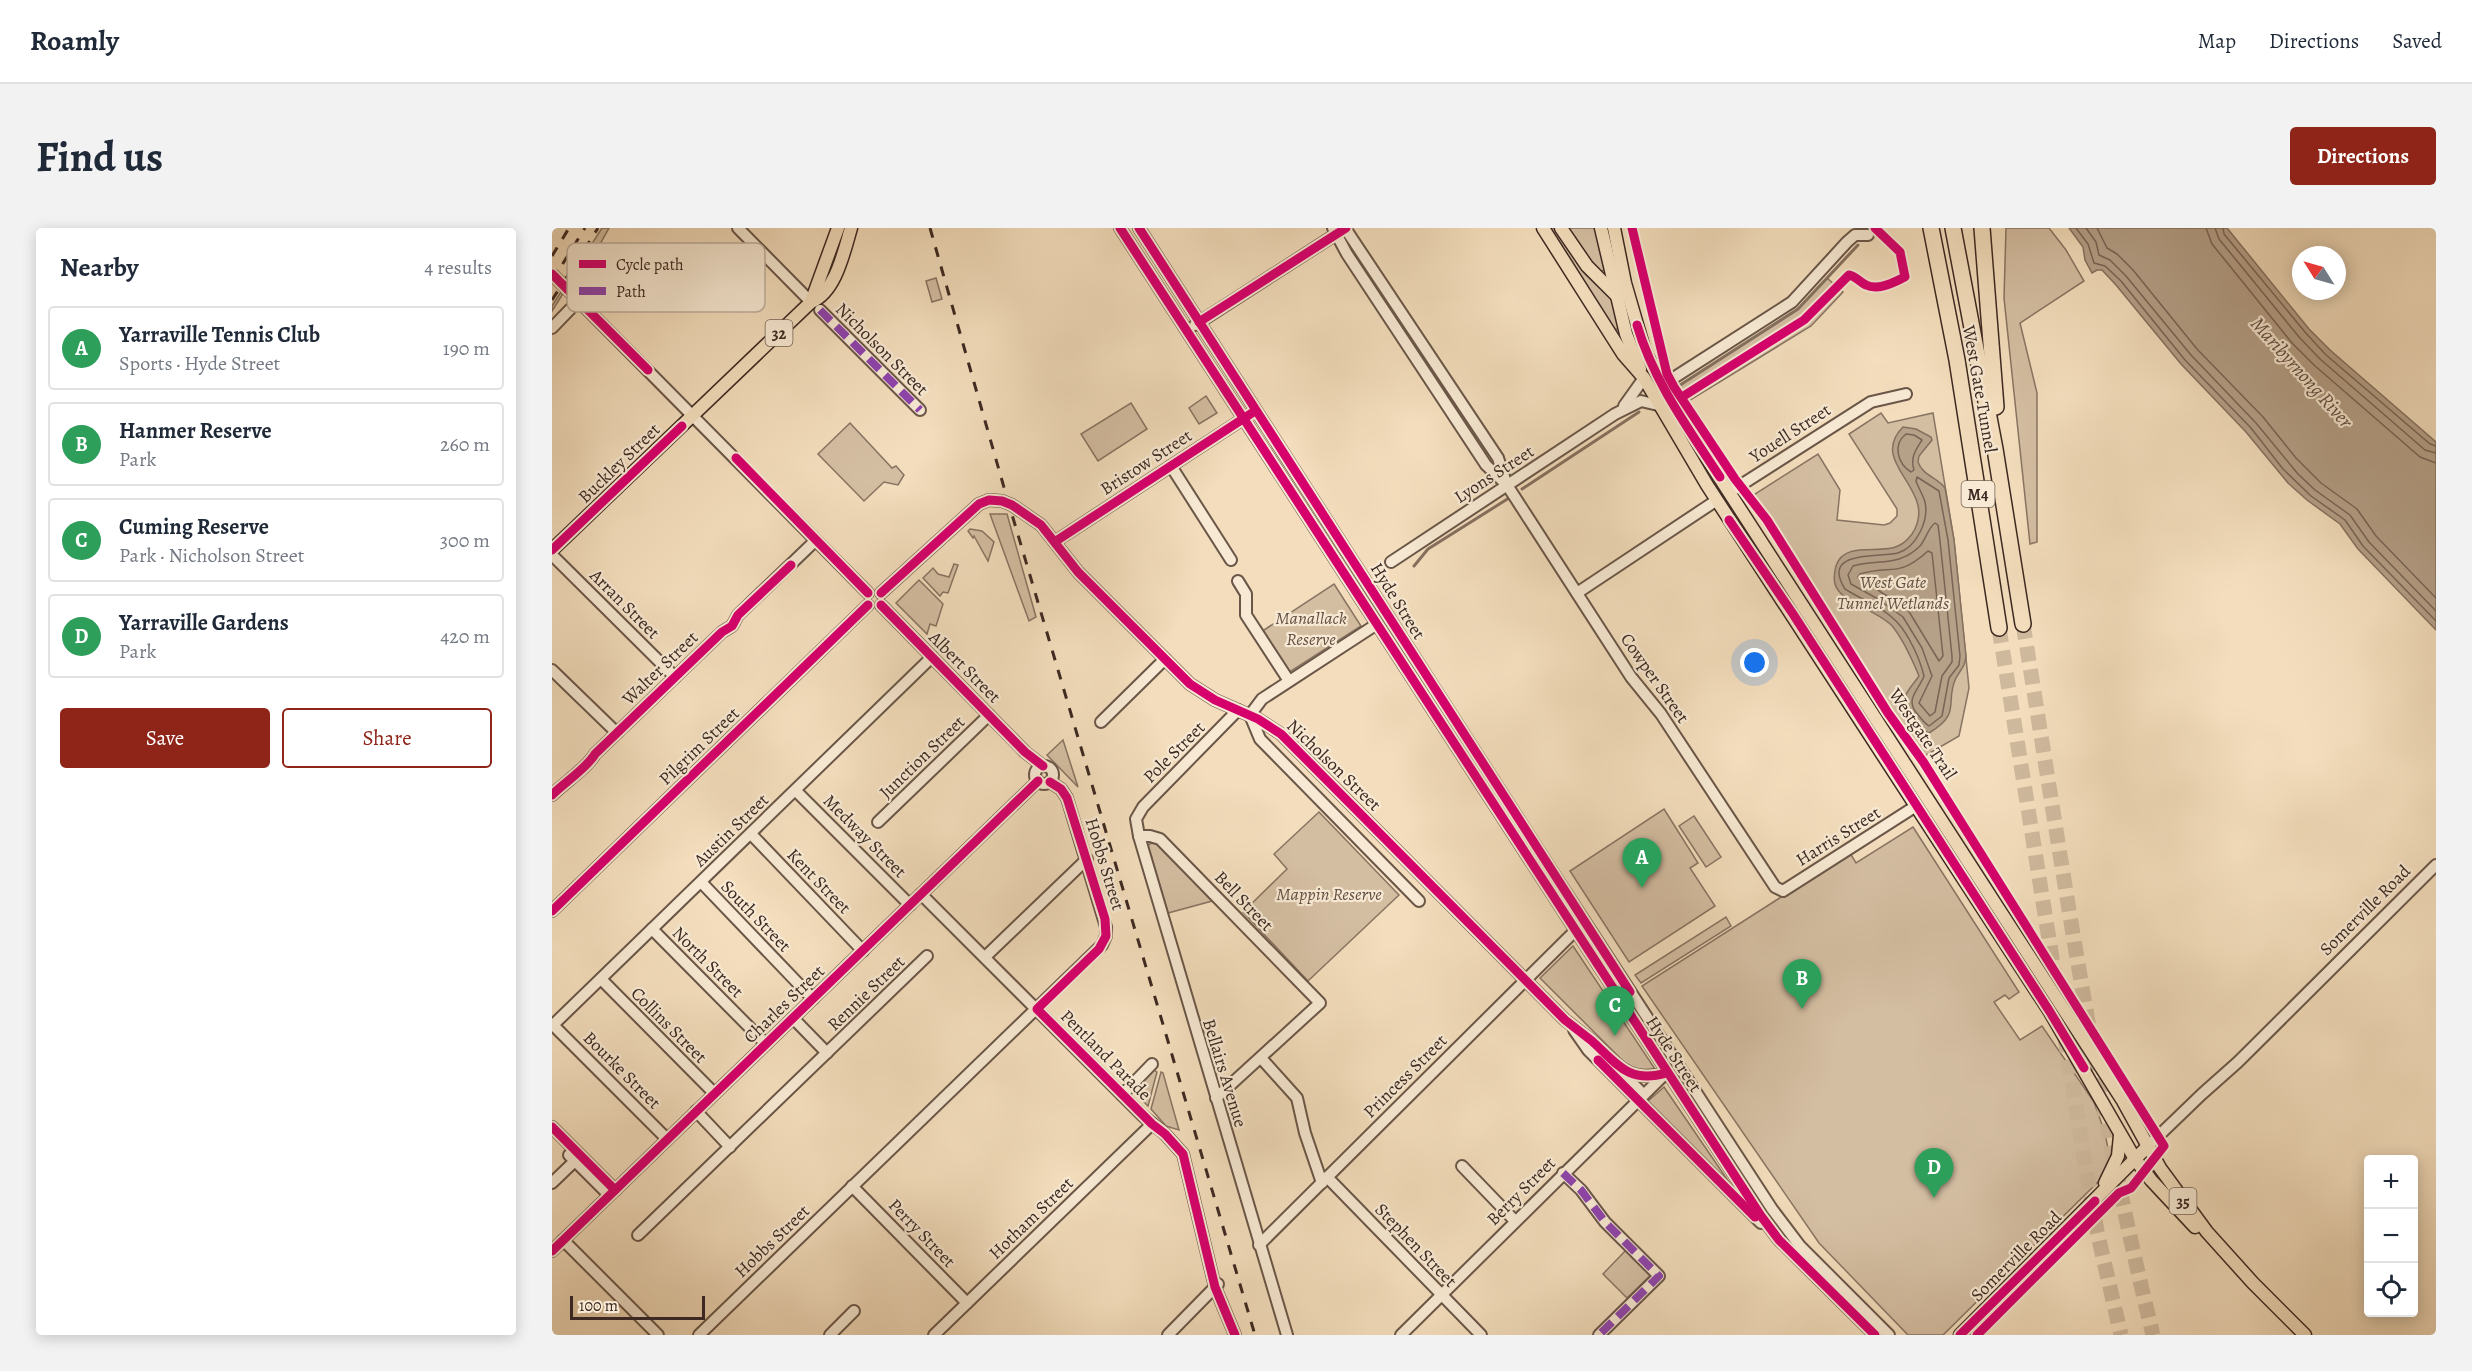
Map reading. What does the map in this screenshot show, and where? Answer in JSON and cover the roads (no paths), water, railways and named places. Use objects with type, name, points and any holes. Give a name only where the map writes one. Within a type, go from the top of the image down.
[{"type":"highway","points":[[1920,228],[1931,250]]},
{"type":"highway","name":"West Gate Tunnel","points":[[1931,228],[1931,250],[1957,360],[1999,628]]},
{"type":"highway","name":"West Gate Tunnel","points":[[1953,228],[1995,449],[2022,624]]},
{"type":"highway","points":[[1983,233],[1996,417],[1995,449]]},
{"type":"main road","name":"Buckley Street","points":[[816,306],[838,228]]},
{"type":"main road","name":"Buckley Street","points":[[552,550],[693,415],[816,306],[829,287],[851,228]]},
{"type":"main road","name":"35","points":[[1543,228],[1623,354],[1644,378],[1658,405],[1717,500],[2050,1012],[2101,1096],[2135,1159],[2178,1209],[2303,1335]]},
{"type":"main road","name":"35","points":[[1561,228],[1587,266],[1629,310],[1661,386],[2123,1101],[2174,1188],[2224,1253]]},
{"type":"main road","points":[[1601,228],[1631,350],[1644,378]]},
{"type":"main road","points":[[1614,228],[1637,325]]},
{"type":"main road","name":"Youell Street","points":[[1717,500],[1730,492]]},
{"type":"main road","points":[[1815,650],[1827,642]]},
{"type":"main road","points":[[1916,806],[1927,798]]},
{"type":"main road","points":[[2095,1201],[2115,1164],[2120,1133]]},
{"type":"main road","name":"Somerville Road","points":[[1960,1335],[2148,1146]]},
{"type":"street","name":"Nicholson Street","points":[[738,228],[753,243]]},
{"type":"street","name":"Hyde Street","points":[[1120,228],[1666,1073],[1779,1240],[1875,1335]]},
{"type":"street","name":"Hyde Street","points":[[1139,228],[1584,920],[1790,1233],[1890,1335]]},
{"type":"street","points":[[1187,330],[1341,229]]},
{"type":"street","name":"Cowper Street","points":[[1341,229],[1347,254],[1486,465],[1507,485],[1631,677],[1662,714],[1776,889]]},
{"type":"street","points":[[1661,386],[1791,302],[1855,235],[1868,235]]},
{"type":"street","name":"Nicholson Street","points":[[765,255],[920,410]]},
{"type":"street","points":[[552,274],[567,289]]},
{"type":"street","points":[[552,328],[567,312]]},
{"type":"street","points":[[591,312],[815,541],[876,608],[883,601],[881,593],[875,590],[868,599]]},
{"type":"street","name":"Lyons Street","points":[[1615,414],[1633,396],[1644,378]]},
{"type":"street","name":"Youell Street","points":[[1730,492],[1871,402],[1906,394]]},
{"type":"street","name":"Lyons Street","points":[[1391,562],[1615,414],[1641,401],[1658,405]]},
{"type":"street","name":"Bristow Street","points":[[1056,541],[1255,411]]},
{"type":"street","points":[[1171,466],[1231,560]]},
{"type":"street","name":"Nicholson Street","points":[[881,593],[979,504],[992,500],[1009,504],[1041,525],[1056,541],[1070,563],[1201,693],[1250,715],[1271,727],[1287,741],[1569,1023],[1626,1071],[1639,1076],[1651,1077],[1666,1073]]},
{"type":"street","name":"Youell Street","points":[[1577,593],[1717,500]]},
{"type":"street","name":"Walter Street","points":[[554,789],[589,764],[595,754],[722,632],[732,626],[738,615],[815,541]]},
{"type":"street","name":"Arran Street","points":[[552,555],[675,677]]},
{"type":"street","points":[[1352,585],[1364,578]]},
{"type":"street","points":[[1238,581],[1246,594],[1246,615],[1289,681]]},
{"type":"street","name":"Pilgrim Street","points":[[552,911],[868,599]]},
{"type":"street","name":"Albert Street","points":[[881,605],[1040,768]]},
{"type":"street","points":[[1377,624],[1259,701],[1250,715],[1260,739],[1419,901]]},
{"type":"street","name":"Austin Street","points":[[553,1026],[932,657]]},
{"type":"street","points":[[1101,722],[1165,659]]},
{"type":"street","points":[[552,670],[617,733]]},
{"type":"street","name":"Pole Street","points":[[1136,819],[1143,807],[1238,710]]},
{"type":"street","name":"Junction Street","points":[[878,822],[989,715]]},
{"type":"street","points":[[1049,767],[1053,772],[1050,782],[1044,784],[1038,781],[1035,776],[1040,768],[1049,767]]},
{"type":"street","name":"Charles Street","points":[[552,1251],[1038,781]]},
{"type":"street","name":"Hobbs Street","points":[[699,1335],[1099,949],[1106,936],[1102,908],[1067,798],[1061,789],[1050,782]]},
{"type":"street","name":"Medway Street","points":[[796,791],[910,905]]},
{"type":"street","name":"Harris Street","points":[[1776,889],[1783,891],[1916,806]]},
{"type":"street","name":"Bellairs Avenue","points":[[1136,819],[1139,836],[1287,1335]]},
{"type":"street","name":"Kent Street","points":[[751,834],[863,951]]},
{"type":"street","name":"Bell Street","points":[[1139,836],[1160,839],[1320,1003],[1261,1058]]},
{"type":"street","points":[[985,957],[1087,859]]},
{"type":"street","name":"Somerville Road","points":[[2148,1146],[2238,1062],[2436,865]]},
{"type":"street","name":"South Street","points":[[701,882],[813,999]]},
{"type":"street","name":"Pentland Parade","points":[[921,894],[1152,1125],[1182,1151],[1203,1229],[1216,1261],[1218,1284],[1230,1312],[1234,1332]]},
{"type":"street","name":"Princess Street","points":[[1259,1245],[1584,920]]},
{"type":"street","name":"North Street","points":[[652,929],[766,1044]]},
{"type":"street","name":"Rennie Street","points":[[638,1235],[927,956]]},
{"type":"street","name":"Collins Street","points":[[601,979],[714,1094]]},
{"type":"street","name":"Rennie Street","points":[[793,1018],[827,1053]]},
{"type":"street","name":"Nicholson Street","points":[[1569,1023],[1588,1050],[1640,1097],[1779,1240]]},
{"type":"street","name":"Bourke Street","points":[[553,1026],[667,1139]]},
{"type":"street","points":[[1603,1052],[1640,1097]]},
{"type":"street","points":[[1216,1098],[1261,1058]]},
{"type":"street","name":"Stephen Street","points":[[1261,1058],[1297,1098],[1305,1133],[1324,1180],[1481,1335]]},
{"type":"street","name":"Pentland Parade","points":[[1122,1095],[1152,1064]]},
{"type":"street","name":"Berry Street","points":[[1401,1335],[1640,1097],[1678,1065]]},
{"type":"street","points":[[696,1111],[729,1147]]},
{"type":"street","name":"Hotham Street","points":[[933,1335],[1152,1125]]},
{"type":"street","points":[[552,1127],[577,1158]]},
{"type":"street","points":[[552,1137],[612,1192]]},
{"type":"street","points":[[552,1183],[577,1158]]},
{"type":"street","points":[[1462,1166],[1515,1221]]},
{"type":"street","points":[[1563,1173],[1581,1190],[1605,1222],[1659,1276],[1599,1335]]},
{"type":"street","name":"Perry Street","points":[[852,1186],[967,1303]]},
{"type":"street","points":[[563,1240],[658,1335]]},
{"type":"street","points":[[1168,1335],[1218,1284]]},
{"type":"street","points":[[830,1335],[854,1311]]},
{"type":"water","name":"Maribyrnong River","points":[[2069,228],[2227,228],[2309,329],[2436,442],[2436,630],[2358,549],[2340,524],[2288,483],[2246,432],[2181,364],[2102,270],[2092,273],[2085,260],[2083,247]]},
{"type":"water","points":[[1903,427],[1916,429],[1931,437],[1932,440],[1919,456],[1918,462],[1923,470],[1945,488],[1954,540],[1966,656],[1953,687],[1949,713],[1939,726],[1929,733],[1916,724],[1906,708],[1906,694],[1919,676],[1901,638],[1887,621],[1838,591],[1834,579],[1840,558],[1847,553],[1898,546],[1912,534],[1918,518],[1918,504],[1897,466],[1893,453],[1894,440]]},
{"type":"waterway","points":[[1677,387],[1798,309],[1858,245]]},
{"type":"waterway","points":[[1522,489],[1639,412]]},
{"type":"waterway","points":[[1414,566],[1428,549],[1509,498]]},
{"type":"tunnel","points":[[2023,624],[2097,1070],[2132,1247],[2153,1335]]},
{"type":"tunnel","points":[[1999,628],[2084,1157],[2097,1231],[2121,1335]]},
{"type":"railway","points":[[552,256],[569,228]]},
{"type":"railway","points":[[576,243],[585,228]]},
{"type":"railway","points":[[588,243],[598,228]]},
{"type":"railway","points":[[930,228],[1005,491],[1255,1335]]},
{"type":"railway","points":[[552,281],[567,257]]},
{"type":"railway","points":[[552,300],[567,277]]},
{"type":"place","name":"Yarraville Tennis Club","points":[[1642,888]]},
{"type":"place","name":"Hanmer Reserve","points":[[1802,1009]]},
{"type":"place","name":"Cuming Reserve","points":[[1615,1036]]},
{"type":"place","name":"Yarraville Gardens","points":[[1934,1198]]},
{"type":"park label","name":"West Gate Tunnel Wetlands","points":[[1893,592]]},
{"type":"park label","name":"Manallack Reserve","points":[[1311,628]]},
{"type":"park label","name":"Mappin Reserve","points":[[1329,894]]}]
